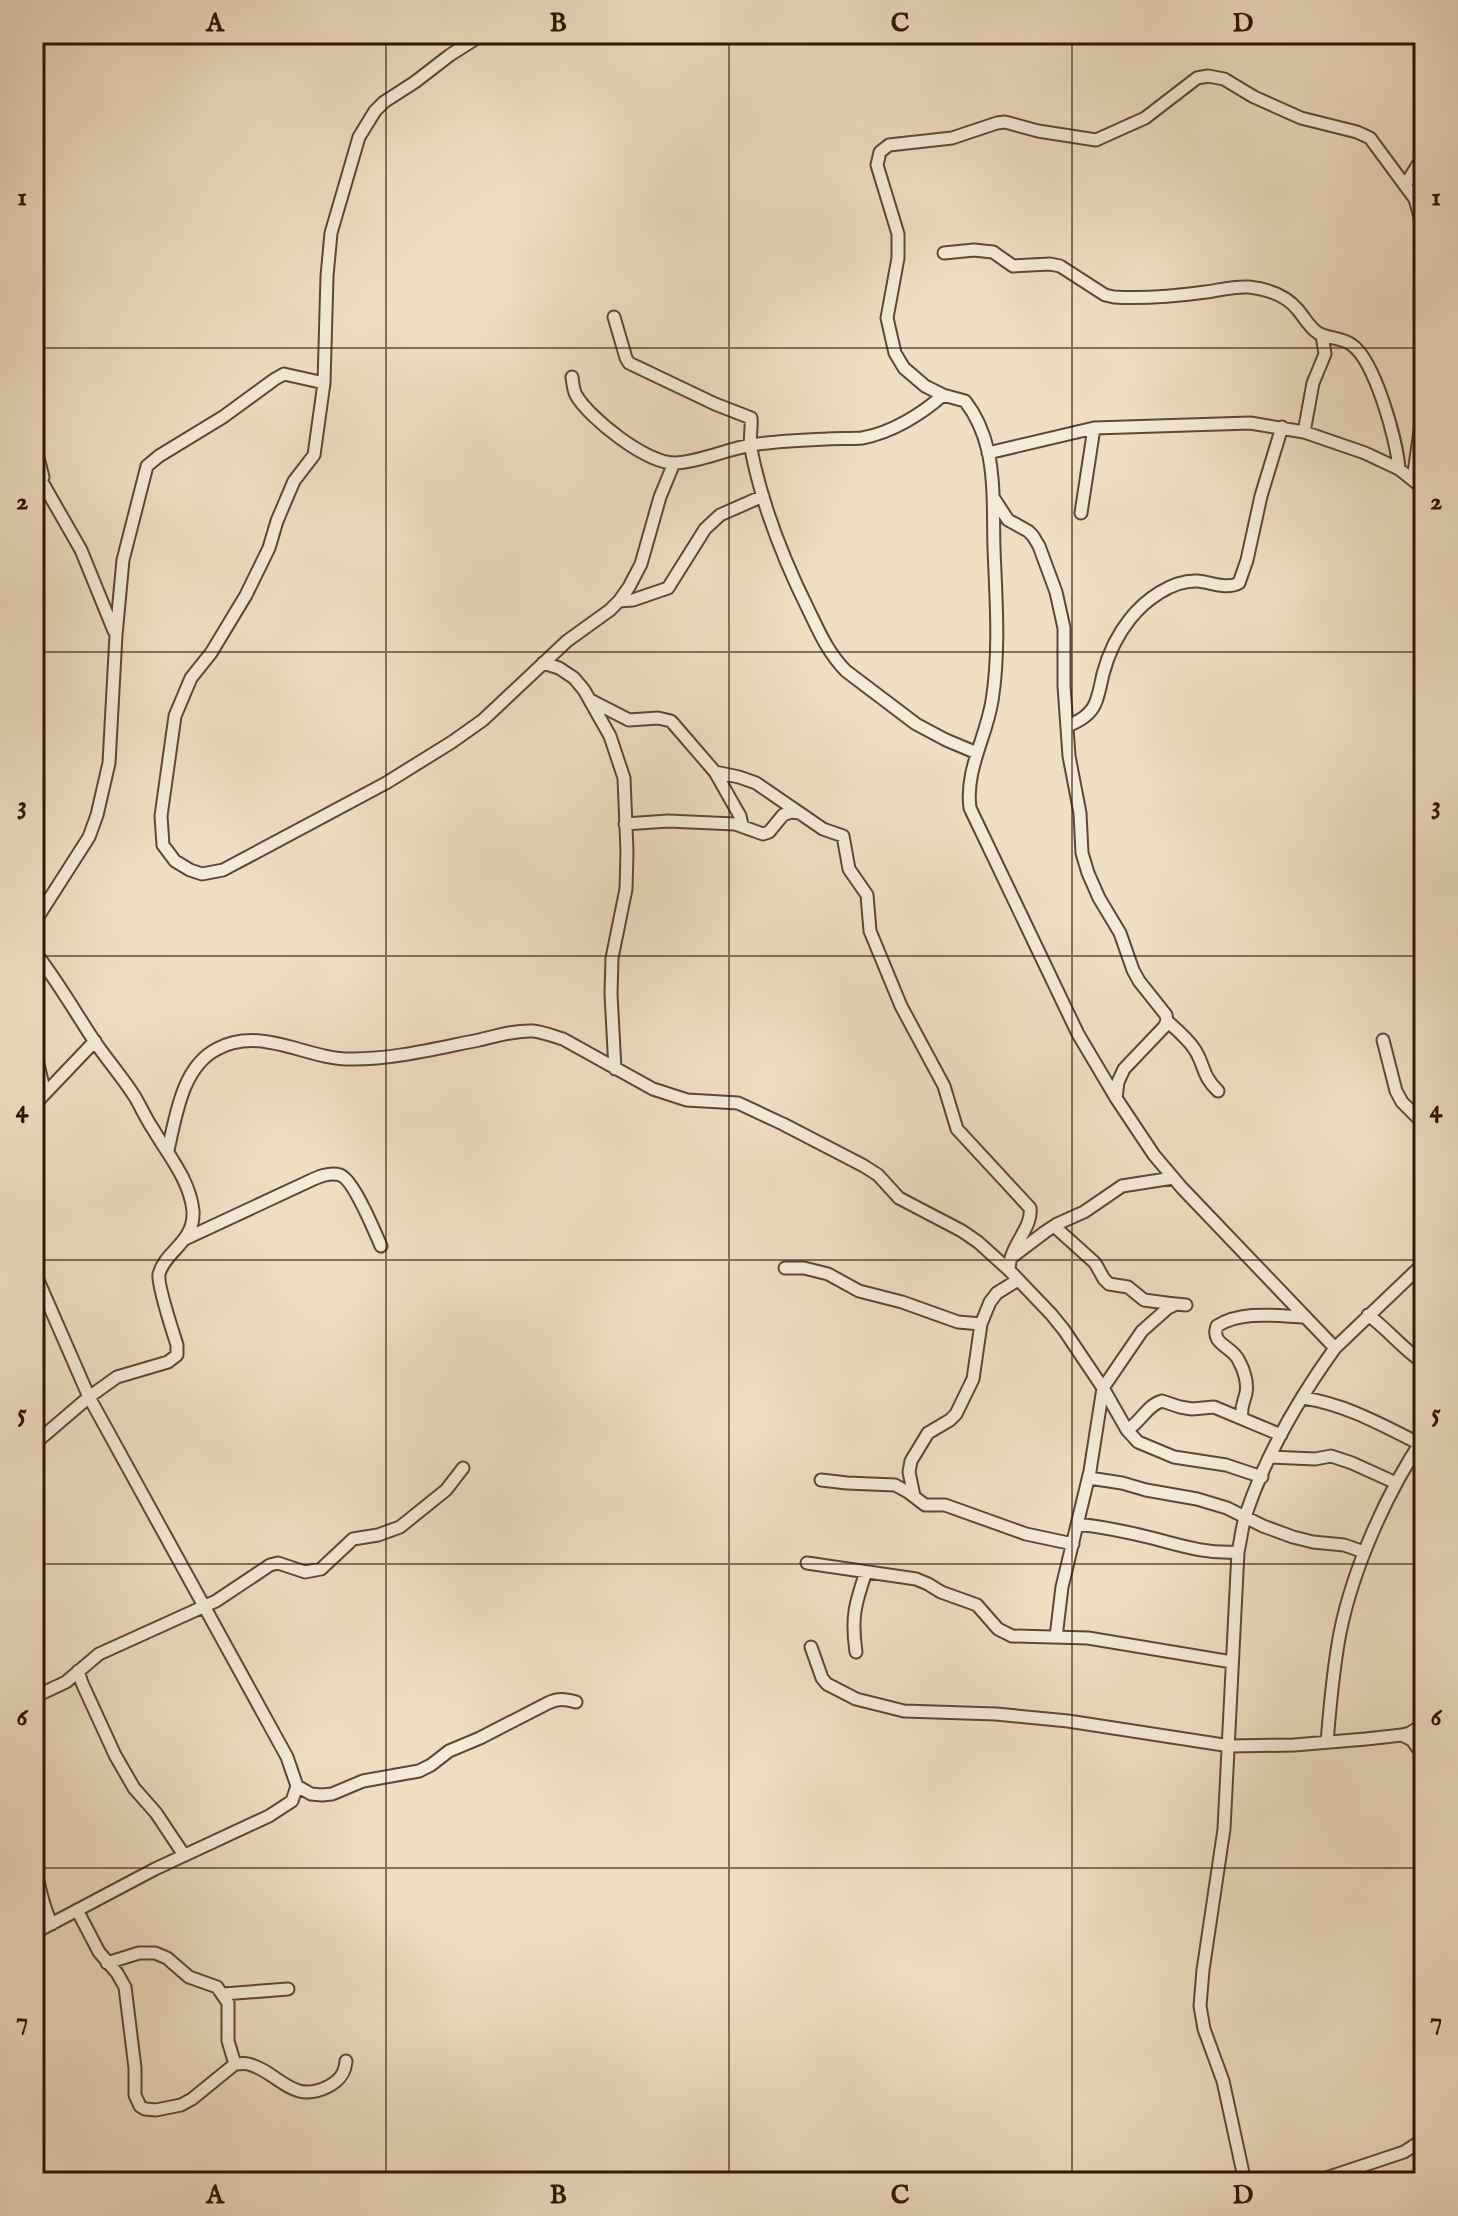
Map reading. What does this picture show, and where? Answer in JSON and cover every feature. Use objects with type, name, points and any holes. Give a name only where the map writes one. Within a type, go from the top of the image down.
[{"type":"street","points":[[483,34],[384,102],[359,137],[331,233],[324,383],[314,455],[294,481],[269,548],[246,595],[211,653],[191,678],[175,716],[161,816],[163,845],[175,861],[202,874],[223,870],[418,765],[483,720],[567,641],[619,601],[641,564],[660,497],[674,463]]},
{"type":"street","points":[[1335,1348],[1154,1155],[1078,1034],[976,824],[968,793],[992,704],[997,647],[993,497],[988,453],[983,435],[965,401],[925,386],[904,368],[895,353],[887,318],[898,258],[898,234],[877,165],[880,152],[889,145],[952,138],[1005,122],[1038,131],[1096,140],[1145,118],[1197,78],[1208,76],[1224,79],[1254,97],[1301,118],[1365,134],[1415,199],[1424,249]]},
{"type":"street","points":[[1406,184],[1424,155]]},
{"type":"street","points":[[944,253],[993,252],[1013,266],[1060,266],[1105,295],[1114,297],[1250,287],[1277,294],[1291,302],[1322,335],[1351,344],[1362,356],[1387,413],[1398,451],[1399,469]]},
{"type":"street","points":[[614,317],[629,363],[752,420],[750,445],[784,558],[836,662],[916,724],[977,753]]},
{"type":"street","points":[[1304,432],[1313,383],[1325,354],[1322,335]]},
{"type":"street","points":[[36,915],[89,837],[97,815],[109,763],[123,560],[147,466],[284,374],[324,383]]},
{"type":"street","points":[[572,377],[574,391],[599,422],[645,453],[674,463],[750,445],[865,437],[908,420],[943,395]]},
{"type":"street","points":[[1413,480],[1424,402]]},
{"type":"street","points":[[988,453],[1094,428],[1250,423],[1304,432],[1365,453],[1399,469],[1424,489]]},
{"type":"street","points":[[1067,726],[1086,715],[1095,704],[1120,634],[1131,617],[1150,600],[1178,583],[1200,581],[1230,586],[1239,583],[1282,427]]},
{"type":"street","points":[[1081,513],[1094,428]]},
{"type":"street","points":[[34,442],[46,485]]},
{"type":"street","points":[[34,468],[86,560],[116,635]]},
{"type":"street","points":[[619,601],[633,600],[668,588],[705,529],[720,515],[763,496]]},
{"type":"street","points":[[993,497],[1008,520],[1033,536],[1056,592],[1064,628],[1069,756],[1080,813],[1080,839],[1088,873],[1120,933],[1139,981],[1163,1009],[1167,1021],[1197,1053],[1206,1079],[1218,1091]]},
{"type":"street","points":[[543,663],[559,668],[574,678],[590,700],[610,736],[624,778],[626,889],[612,958],[611,982],[615,1069]]},
{"type":"street","points":[[590,700],[629,720],[658,718],[671,721],[715,772],[742,825]]},
{"type":"street","points":[[715,772],[756,783],[823,829],[843,836],[849,869],[867,895],[870,931],[901,1006],[944,1086],[957,1129],[1030,1208],[1031,1216],[1009,1265]]},
{"type":"street","points":[[625,824],[668,821],[742,825],[767,834],[783,815],[800,813]]},
{"type":"street","points":[[34,951],[135,1096],[168,1150],[183,1179],[193,1215],[191,1227],[163,1267],[159,1279],[177,1355],[168,1362],[117,1377],[34,1444]]},
{"type":"street","points":[[1116,1098],[1124,1069],[1155,1039],[1167,1021]]},
{"type":"street","points":[[168,1150],[183,1093],[193,1073],[202,1060],[215,1050],[236,1042],[253,1039],[350,1060],[388,1057],[510,1033],[534,1031],[563,1039],[653,1089],[687,1100],[738,1103],[864,1166],[878,1175],[899,1198],[962,1231],[1009,1265],[1018,1280],[1051,1314],[1138,1442],[1174,1457],[1226,1465],[1262,1477]]},
{"type":"street","points":[[1383,1040],[1396,1091],[1402,1102],[1424,1124]]},
{"type":"street","points":[[34,1105],[95,1041]]},
{"type":"street","points":[[34,1048],[45,1093]]},
{"type":"street","points":[[184,1239],[303,1184],[321,1177],[339,1175],[346,1178],[360,1200],[381,1246]]},
{"type":"street","points":[[1009,1265],[1056,1225],[1084,1212],[1122,1186],[1173,1178]]},
{"type":"street","points":[[1031,1216],[1056,1225],[1095,1263],[1109,1284],[1128,1287],[1144,1300],[1154,1303],[1181,1305],[1156,1318],[1142,1331],[1103,1388],[1089,1478],[1058,1612],[1056,1637]]},
{"type":"street","points":[[1245,2182],[1223,2081],[1204,2029],[1200,2006],[1224,1829],[1238,1552],[1245,1517],[1270,1457],[1335,1348],[1424,1263]]},
{"type":"street","points":[[785,1268],[804,1268],[828,1274],[859,1291],[958,1322],[981,1324]]},
{"type":"street","points":[[34,1271],[89,1397],[287,1757],[297,1786],[292,1801],[284,1808],[184,1855],[34,1933]]},
{"type":"street","points":[[914,1496],[909,1472],[911,1461],[928,1433],[956,1414],[973,1379],[981,1324],[990,1302],[997,1293],[1018,1280]]},
{"type":"street","points":[[1242,1418],[1247,1389],[1244,1372],[1236,1355],[1217,1340],[1217,1326],[1236,1318],[1255,1315],[1305,1317]]},
{"type":"street","points":[[1368,1315],[1398,1344],[1424,1363]]},
{"type":"street","points":[[1303,1398],[1343,1408],[1422,1440],[1396,1483],[1364,1552],[1351,1590],[1340,1633],[1327,1742]]},
{"type":"street","points":[[1127,1430],[1141,1420],[1151,1406],[1162,1401],[1180,1407],[1214,1407],[1281,1435]]},
{"type":"street","points":[[1270,1457],[1315,1459],[1331,1456],[1396,1483]]},
{"type":"street","points":[[1412,1456],[1424,1467]]},
{"type":"street","points":[[34,1697],[66,1682],[99,1654],[216,1601],[270,1565],[278,1563],[313,1572],[327,1564],[353,1539],[400,1527],[446,1490],[463,1468]]},
{"type":"street","points":[[1089,1478],[1197,1499],[1227,1508],[1293,1537],[1344,1545],[1364,1552]]},
{"type":"street","points":[[821,1480],[895,1485],[930,1506],[945,1505],[1016,1531],[1073,1544]]},
{"type":"street","points":[[1078,1524],[1203,1551],[1238,1552]]},
{"type":"street","points":[[807,1563],[916,1579],[977,1605],[998,1629],[1012,1636],[1110,1641],[1232,1662]]},
{"type":"street","points":[[856,1652],[852,1627],[854,1607],[866,1572]]},
{"type":"street","points":[[811,1647],[827,1684],[856,1699],[904,1711],[996,1714],[1068,1721],[1230,1746],[1402,1735],[1424,1724]]},
{"type":"street","points":[[78,1671],[115,1755],[134,1788],[156,1813],[184,1855]]},
{"type":"street","points":[[297,1786],[311,1794],[332,1794],[363,1781],[419,1771],[449,1751],[556,1699],[576,1702]]},
{"type":"street","points":[[1402,1735],[1412,1740],[1424,1757]]},
{"type":"street","points":[[34,1869],[52,1924]]},
{"type":"street","points":[[77,1910],[99,1952],[119,1975],[126,1993],[135,2095],[145,2109],[181,2105],[235,2064],[249,2064],[280,2083],[308,2092],[321,2090],[337,2081],[344,2072],[346,2061]]},
{"type":"street","points":[[107,1963],[139,1953],[155,1953],[167,1958],[189,1977],[212,1984],[228,2003],[228,2041],[235,2064]]},
{"type":"street","points":[[223,1994],[288,1989]]},
{"type":"street","points":[[1314,2182],[1404,2152],[1424,2139]]}]
